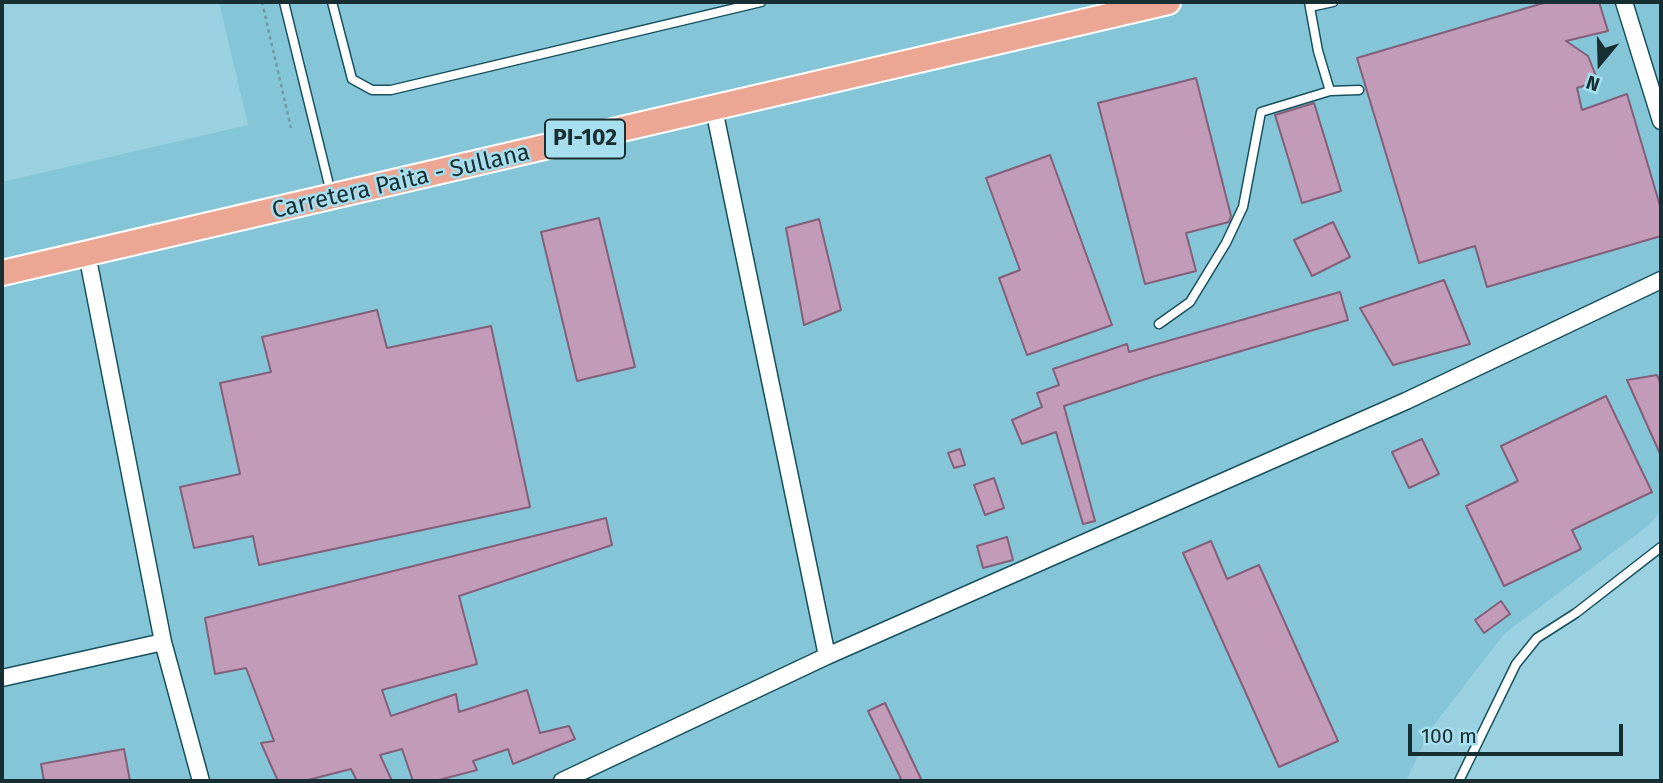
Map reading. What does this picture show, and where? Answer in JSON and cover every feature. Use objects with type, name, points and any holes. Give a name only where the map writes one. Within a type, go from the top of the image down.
[{"type":"main road","name":"Carretera Paita - Sullana","points":[[2,274],[1168,2]]},
{"type":"street","points":[[1624,2],[1661,121]]},
{"type":"street","points":[[714,109],[827,656]]},
{"type":"street","points":[[88,254],[163,642],[201,781]]},
{"type":"street","points":[[562,781],[827,656],[1406,401],[1661,280]]},
{"type":"street","points":[[2,678],[163,642]]},
{"type":"lane","points":[[284,2],[333,198]]},
{"type":"lane","points":[[331,2],[352,79],[372,90],[391,90],[761,2]]},
{"type":"lane","points":[[1330,92],[1318,51],[1309,4],[1333,2]]},
{"type":"lane","points":[[1159,324],[1190,302],[1226,243],[1243,207],[1261,112],[1330,92],[1359,90]]},
{"type":"lane","points":[[1459,781],[1516,664],[1538,638],[1576,613],[1661,547]]},
{"type":"path","points":[[262,2],[291,128]]},
{"type":"shaded area","points":[[219,2],[1661,2],[1661,511],[1648,526],[1504,634],[1430,730],[1406,781],[2,781],[2,182],[248,125]]},
{"type":"building","points":[[1547,2],[1599,2],[1608,31],[1566,41],[1588,56],[1598,81],[1577,88],[1582,110],[1627,94],[1661,209],[1661,236],[1487,287],[1475,246],[1419,263],[1357,58]]},
{"type":"building","points":[[1196,78],[1231,216],[1229,222],[1186,233],[1196,271],[1145,284],[1098,103]]},
{"type":"building","points":[[1314,103],[1341,191],[1302,203],[1275,115]]},
{"type":"building","points":[[1050,155],[1112,325],[1027,355],[999,278],[1020,270],[986,178]]},
{"type":"building","points":[[599,218],[635,367],[577,381],[541,232]]},
{"type":"building","points":[[819,219],[841,310],[804,325],[786,228]]},
{"type":"building","points":[[1333,222],[1350,257],[1312,276],[1294,240]]},
{"type":"building","points":[[1444,280],[1470,344],[1393,365],[1360,308]]},
{"type":"building","points":[[1340,292],[1348,320],[1155,376],[1064,406],[1095,521],[1083,524],[1056,432],[1022,444],[1012,420],[1042,407],[1037,393],[1059,385],[1053,369],[1127,344],[1129,352]]},
{"type":"building","points":[[377,310],[387,348],[491,326],[530,507],[259,565],[253,536],[194,548],[180,487],[240,474],[220,383],[271,372],[262,337]]},
{"type":"building","points":[[1657,375],[1661,385],[1661,456],[1627,380]]},
{"type":"building","points":[[1606,396],[1652,492],[1572,530],[1581,549],[1504,586],[1466,506],[1518,481],[1501,446]]},
{"type":"building","points":[[1422,439],[1439,474],[1409,488],[1392,452]]},
{"type":"building","points":[[960,449],[965,465],[954,468],[948,453]]},
{"type":"building","points":[[994,478],[1004,508],[985,515],[974,485]]},
{"type":"building","points":[[606,518],[612,545],[459,596],[477,664],[382,690],[391,716],[456,694],[459,712],[527,690],[540,733],[569,726],[575,739],[513,764],[508,749],[473,761],[477,770],[435,781],[413,781],[402,749],[380,755],[392,781],[357,781],[351,769],[304,781],[278,781],[261,743],[274,741],[246,668],[215,674],[205,618]]},
{"type":"building","points":[[1007,537],[1013,560],[983,568],[977,546]]},
{"type":"building","points":[[1211,541],[1227,579],[1259,565],[1338,741],[1279,767],[1183,553]]},
{"type":"building","points":[[1501,601],[1510,614],[1484,633],[1475,620]]},
{"type":"building","points":[[885,703],[922,781],[902,781],[868,711]]},
{"type":"building","points":[[124,749],[130,781],[44,781],[41,764]]}]
